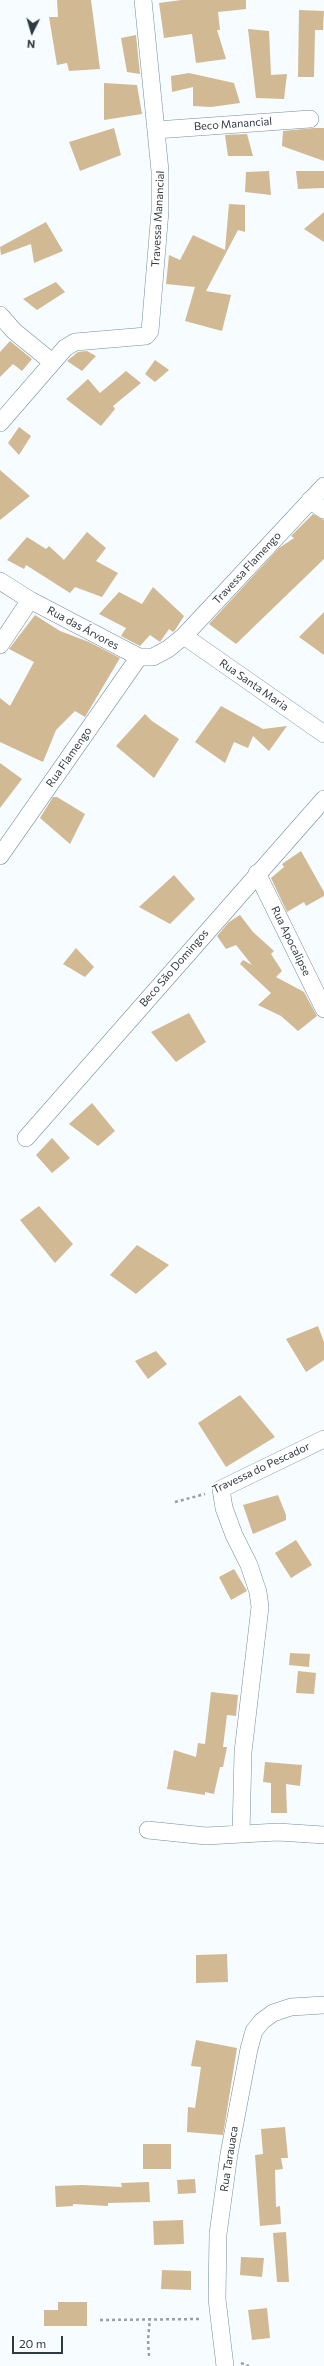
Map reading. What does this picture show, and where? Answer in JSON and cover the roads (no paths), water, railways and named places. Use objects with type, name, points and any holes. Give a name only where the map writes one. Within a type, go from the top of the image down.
[{"type":"street","name":"Travessa Manancial","points":[[0,423],[65,348],[75,342],[146,336],[150,331],[160,212],[159,149],[143,0]]},
{"type":"street","name":"Beco Manancial","points":[[156,130],[310,119]]},
{"type":"street","points":[[0,315],[14,331],[52,362]]},
{"type":"street","name":"Travessa Flamengo","points":[[138,657],[153,657],[168,649],[184,636],[324,486]]},
{"type":"street","points":[[310,500],[324,510]]},
{"type":"street","name":"Rua das Árvores","points":[[0,581],[30,600],[138,657]]},
{"type":"street","points":[[0,645],[30,600]]},
{"type":"street","name":"Rua Santa Maria","points":[[184,636],[324,734]]},
{"type":"street","name":"Rua Flamengo","points":[[0,856],[138,657]]},
{"type":"street","name":"Beco São Domingos","points":[[26,1138],[257,873],[324,800]]},
{"type":"street","name":"Rua Apocalipse","points":[[257,873],[324,1009]]},
{"type":"street","name":"Travessa do Pescador","points":[[241,1834],[242,1752],[260,1607],[256,1585],[249,1565],[234,1535],[224,1508],[221,1489],[324,1439]]},
{"type":"street","points":[[148,1830],[206,1836],[278,1832],[324,1835]]},
{"type":"street","name":"Rua Tarauaca","points":[[224,2366],[219,2320],[216,2269],[219,2227],[229,2154],[254,2031],[262,2021],[273,2013],[291,2007],[324,2005]]}]
